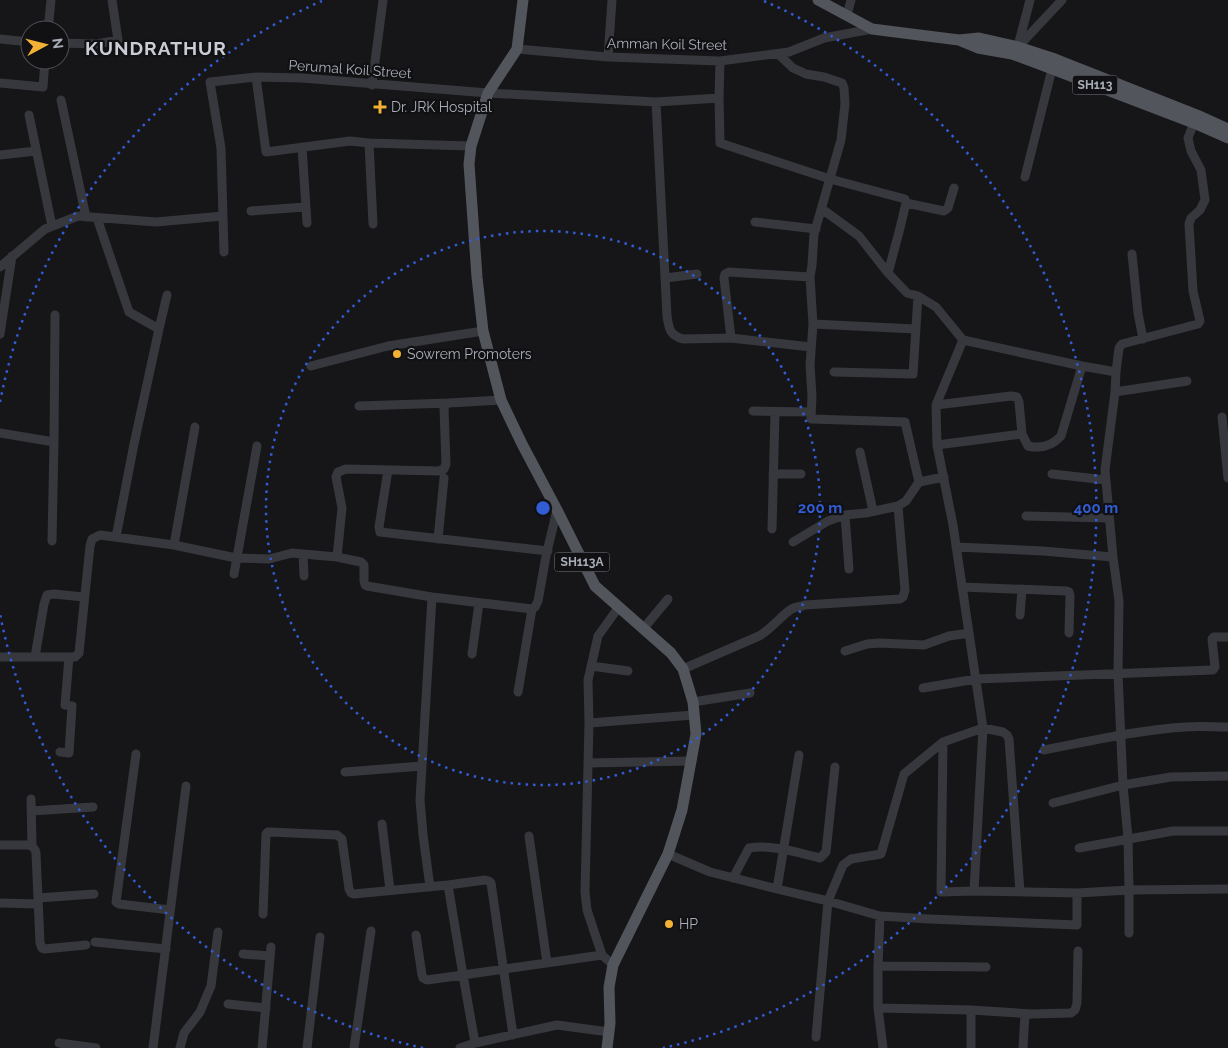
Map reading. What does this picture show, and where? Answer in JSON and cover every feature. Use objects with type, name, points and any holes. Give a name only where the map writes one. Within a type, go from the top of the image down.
[{"type":"main road","name":"SH113A","points":[[523,0],[517,49],[488,93],[471,146],[469,164],[483,331],[501,400],[595,586],[671,653],[683,669],[693,702],[696,734],[682,810],[668,854],[614,965],[609,988],[610,1023],[607,1048]]},
{"type":"main road","name":"SH113","points":[[823,1],[872,29],[959,40],[978,38],[1016,51],[1055,59],[1196,119],[1228,138]]},
{"type":"main road","name":"SH113","points":[[1016,51],[1052,69],[1228,129]]},
{"type":"street","points":[[49,20],[50,0]]},
{"type":"street","points":[[70,43],[97,44],[118,40],[112,0]]},
{"type":"street","points":[[372,85],[384,0]]},
{"type":"street","points":[[608,58],[612,0]]},
{"type":"street","points":[[847,15],[851,0]]},
{"type":"street","points":[[1016,51],[1030,0]]},
{"type":"street","points":[[1016,51],[1062,0]]},
{"type":"street","name":"Amman Koil Street","points":[[517,49],[608,58],[720,61],[789,52],[824,38],[872,29]]},
{"type":"street","points":[[0,39],[20,41]]},
{"type":"street","points":[[778,54],[793,68],[806,74],[842,83],[844,88],[845,104],[841,140],[814,234],[810,277],[813,324],[811,347],[811,419],[905,422],[919,482]]},
{"type":"street","points":[[720,61],[720,143],[830,178],[905,199],[906,203],[888,273]]},
{"type":"street","points":[[1025,176],[1052,69]]},
{"type":"street","points":[[0,83],[43,87],[44,70]]},
{"type":"street","points":[[256,77],[266,152],[350,141],[471,146]]},
{"type":"street","name":"Perumal Koil Street","points":[[223,216],[220,148],[210,82],[256,77],[302,78],[488,93],[656,102],[719,98]]},
{"type":"street","points":[[61,100],[86,217]]},
{"type":"street","points":[[656,102],[665,278],[670,330],[676,337],[683,338],[731,338],[811,347]]},
{"type":"street","points":[[29,115],[52,226]]},
{"type":"street","points":[[1129,933],[1128,838],[1123,785],[1118,674],[1119,602],[1105,470],[1119,348],[1122,344],[1198,324],[1200,321],[1193,291],[1189,224],[1191,218],[1200,210],[1205,200],[1200,170],[1191,151],[1188,138],[1196,119]]},
{"type":"street","points":[[369,143],[373,224]]},
{"type":"street","points":[[302,147],[307,223]]},
{"type":"street","points":[[0,155],[36,151]]},
{"type":"street","points":[[906,203],[944,211],[948,208],[954,188]]},
{"type":"street","points":[[251,211],[305,207]]},
{"type":"street","points":[[822,209],[859,236],[888,273],[907,292],[918,296],[936,307],[963,340],[1116,372]]},
{"type":"street","points":[[0,267],[45,229],[78,216],[156,222],[223,216],[224,252]]},
{"type":"street","points":[[97,218],[129,312],[159,328]]},
{"type":"street","points":[[755,222],[816,229]]},
{"type":"street","points":[[1132,254],[1143,339]]},
{"type":"street","points":[[0,334],[12,256]]},
{"type":"street","points":[[731,338],[724,278],[726,274],[729,272],[810,277]]},
{"type":"street","points":[[665,278],[697,274]]},
{"type":"street","points":[[116,537],[134,444],[167,295]]},
{"type":"street","points":[[834,372],[912,374],[918,296]]},
{"type":"street","points":[[52,541],[54,314]]},
{"type":"street","points":[[813,324],[915,328]]},
{"type":"street","points":[[311,366],[388,346],[483,331]]},
{"type":"street","points":[[963,340],[936,405],[938,444],[956,547],[983,728],[974,891]]},
{"type":"street","points":[[936,405],[1011,396],[1017,398],[1022,434],[1028,446],[1043,447],[1053,444],[1061,436],[1082,366]]},
{"type":"street","points":[[1114,392],[1187,381]]},
{"type":"street","points":[[359,406],[501,400]]},
{"type":"street","points":[[336,558],[342,508],[336,477],[338,472],[346,469],[439,471],[444,468],[446,464],[444,408],[449,403]]},
{"type":"street","points":[[753,411],[811,412]]},
{"type":"street","points":[[772,529],[774,412]]},
{"type":"street","points":[[1222,417],[1228,478]]},
{"type":"street","points":[[174,545],[195,426]]},
{"type":"street","points":[[0,434],[54,442]]},
{"type":"street","points":[[938,444],[1022,434]]},
{"type":"street","points":[[234,574],[257,446]]},
{"type":"street","points":[[860,452],[873,511]]},
{"type":"street","points":[[388,470],[379,527],[380,532],[548,551]]},
{"type":"street","points":[[773,474],[801,474]]},
{"type":"street","points":[[1052,474],[1106,480]]},
{"type":"street","points":[[792,542],[828,521],[845,515],[898,506],[906,501],[919,482],[944,477]]},
{"type":"street","points":[[438,539],[444,478]]},
{"type":"street","points":[[683,669],[759,636],[795,608],[805,605],[900,600],[903,598],[906,590],[898,506]]},
{"type":"street","points":[[518,692],[532,609],[538,601],[557,510]]},
{"type":"street","points":[[845,515],[849,569]]},
{"type":"street","points":[[1026,516],[1110,518]]},
{"type":"street","points":[[0,657],[75,657],[79,653],[90,546],[92,539],[100,535],[174,545],[236,558],[269,559],[292,552],[336,558],[363,563],[364,581],[365,585],[368,586],[432,597],[532,609]]},
{"type":"street","points":[[956,547],[1043,551],[1113,557]]},
{"type":"street","points":[[303,554],[304,576]]},
{"type":"street","points":[[962,587],[1067,591],[1069,592],[1069,633]]},
{"type":"street","points":[[1020,615],[1022,589]]},
{"type":"street","points":[[35,657],[47,596],[54,594],[84,597]]},
{"type":"street","points":[[430,886],[420,800],[432,597]]},
{"type":"street","points":[[643,629],[668,599]]},
{"type":"street","points":[[472,654],[479,603]]},
{"type":"street","points":[[614,965],[602,955],[587,910],[584,892],[589,723],[588,680],[598,636],[618,608]]},
{"type":"street","points":[[845,651],[867,644],[879,643],[924,645],[949,636],[969,633]]},
{"type":"street","points":[[923,688],[976,678],[1213,670],[1215,667],[1212,639],[1214,637],[1228,637]]},
{"type":"street","points":[[60,752],[69,753],[72,706],[64,705],[69,656]]},
{"type":"street","points":[[591,666],[628,671]]},
{"type":"street","points":[[693,702],[750,693]]},
{"type":"street","points":[[589,723],[694,715]]},
{"type":"street","points":[[1044,750],[1120,735],[1186,726],[1228,727]]},
{"type":"street","points":[[816,1037],[828,900],[843,865],[851,859],[882,854],[904,774],[943,742],[983,728],[1003,732],[1007,735],[1009,739],[1020,892]]},
{"type":"street","points":[[943,742],[941,892],[1078,893],[1130,890],[1228,889]]},
{"type":"street","points":[[136,754],[116,902],[119,904],[170,910]]},
{"type":"street","points":[[777,889],[799,755]]},
{"type":"street","points":[[588,763],[692,761]]},
{"type":"street","points":[[345,772],[422,766]]},
{"type":"street","points":[[733,878],[749,848],[757,846],[820,858],[826,852],[835,767]]},
{"type":"street","points":[[1053,802],[1123,785],[1171,777],[1228,776]]},
{"type":"street","points":[[153,1048],[186,786]]},
{"type":"street","points":[[31,799],[32,846],[35,848],[36,853],[40,943],[44,949],[86,945]]},
{"type":"street","points":[[31,811],[93,807]]},
{"type":"street","points":[[382,824],[390,890]]},
{"type":"street","points":[[1079,848],[1173,831],[1228,831]]},
{"type":"street","points":[[263,914],[266,834],[268,832],[337,835],[340,837],[342,839],[349,889],[354,894],[489,881],[491,883],[513,1035]]},
{"type":"street","points":[[529,836],[547,963]]},
{"type":"street","points":[[0,845],[32,846]]},
{"type":"street","points":[[668,854],[710,872],[828,900],[880,916],[1077,925],[1078,893]]},
{"type":"street","points":[[448,885],[475,1043]]},
{"type":"street","points":[[0,903],[38,901],[94,894]]},
{"type":"street","points":[[880,916],[878,1008],[883,1048]]},
{"type":"street","points":[[180,1048],[184,1033],[200,1012],[211,986],[218,932]]},
{"type":"street","points":[[354,1048],[371,932]]},
{"type":"street","points":[[416,935],[422,975],[427,980],[602,955]]},
{"type":"street","points":[[307,1048],[320,937]]},
{"type":"street","points":[[96,942],[166,949]]},
{"type":"street","points":[[878,1008],[971,1010],[1025,1014],[1071,1013],[1075,1010],[1077,1003],[1078,951]]},
{"type":"street","points":[[243,954],[271,952],[262,1048]]},
{"type":"street","points":[[878,966],[986,967]]},
{"type":"street","points":[[228,1004],[266,1008]]},
{"type":"street","points":[[971,1010],[971,1048]]},
{"type":"street","points":[[1023,1048],[1025,1014]]},
{"type":"street","points":[[460,1048],[557,1025],[609,1032]]},
{"type":"street","points":[[59,1043],[96,1048]]},
{"type":"place","name":"Dr. JRK Hospital","points":[[380,107]]},
{"type":"place","name":"Sowrem Promoters","points":[[397,354]]},
{"type":"place","name":"HP","points":[[669,924]]},
{"type":"district","name":"KUNDRATHUR","points":[[156,48]]}]
